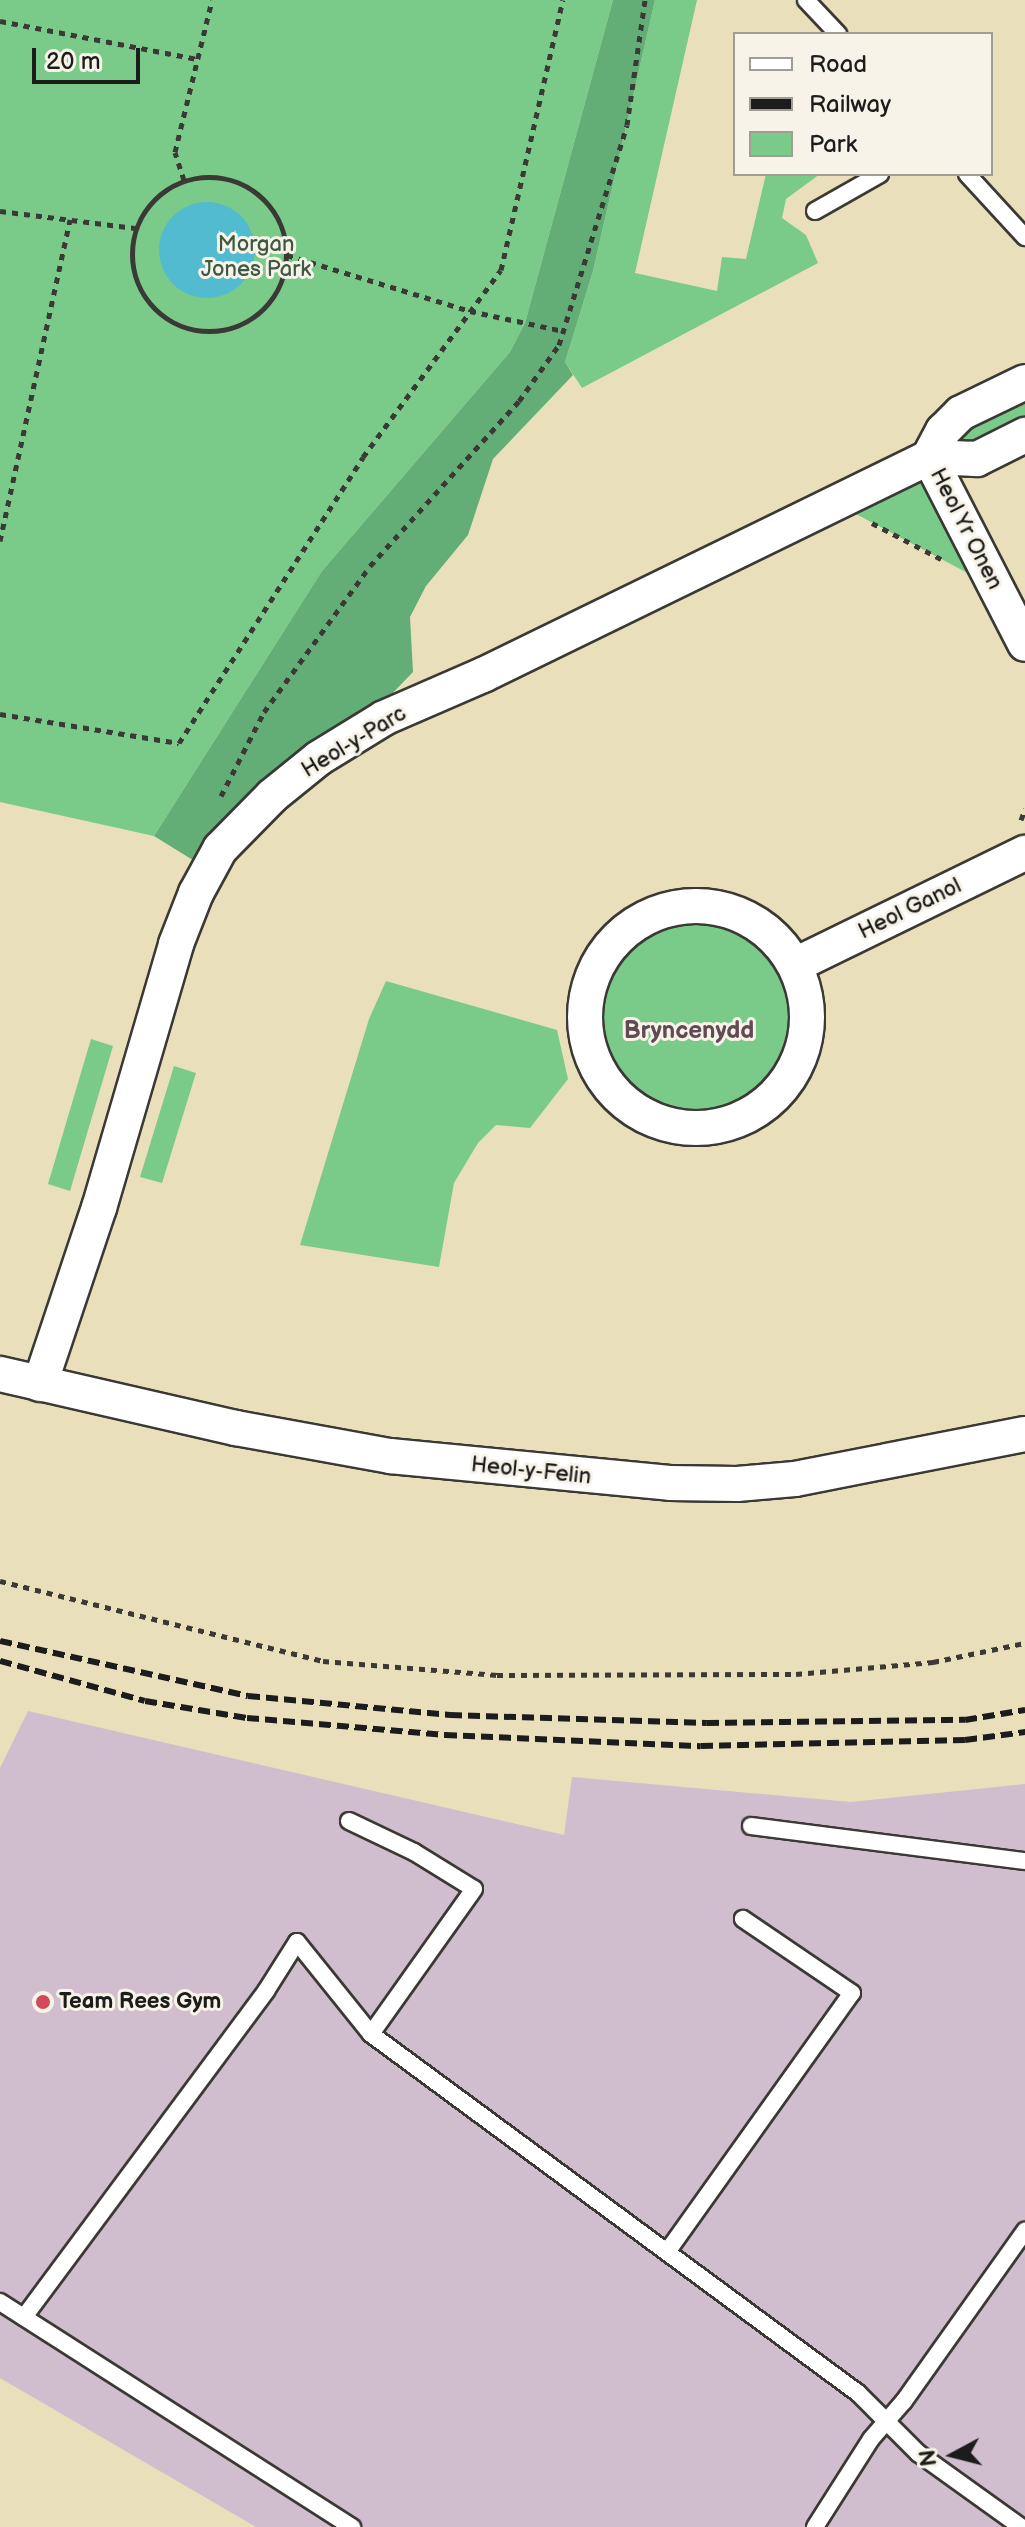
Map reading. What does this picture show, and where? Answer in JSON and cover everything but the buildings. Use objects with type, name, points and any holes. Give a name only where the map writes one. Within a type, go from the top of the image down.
[{"type":"street","points":[[929,457],[943,431],[961,413],[1025,382]]},
{"type":"street","name":"Heol-y-Parc","points":[[40,1384],[99,1208],[176,944],[196,893],[220,849],[272,796],[319,758],[384,718],[483,675],[929,457],[977,459],[1025,435]]},
{"type":"street","name":"Heol Yr Onen","points":[[929,457],[1025,644]]},
{"type":"street","name":"Heol Ganol","points":[[795,965],[1025,853]]},
{"type":"street","points":[[681,905],[716,906],[749,918],[777,939],[795,965],[807,1005],[805,1044],[790,1079],[763,1107],[728,1124],[690,1129],[652,1120],[620,1099],[596,1068],[585,1031],[586,996],[597,963],[619,935],[647,916],[681,905]]},
{"type":"street","name":"Heol-y-Felin","points":[[0,1374],[236,1428],[390,1456],[670,1483],[737,1484],[795,1479],[1025,1434]]},
{"type":"lane","points":[[806,0],[836,32]]},
{"type":"lane","points":[[815,211],[876,176]]},
{"type":"lane","points":[[969,176],[1025,237]]},
{"type":"lane","points":[[349,1821],[414,1852],[474,1889],[371,2034]]},
{"type":"lane","points":[[751,1826],[1025,1861]]},
{"type":"lane","points":[[667,2252],[852,1993],[743,1919]]},
{"type":"lane","points":[[24,2317],[257,2003],[297,1942],[371,2034],[858,2393],[888,2419],[918,2453],[1021,2527]]},
{"type":"lane","points":[[815,2527],[888,2419],[1025,2231]]},
{"type":"lane","points":[[0,2302],[352,2527]]},
{"type":"path","points":[[184,180],[175,152],[212,0]]},
{"type":"path","points":[[0,714],[179,743],[363,457],[501,270],[563,0]]},
{"type":"path","points":[[220,849],[221,794],[264,712],[370,566],[519,401],[559,345],[627,125],[645,0]]},
{"type":"path","points":[[0,21],[198,59]]},
{"type":"path","points":[[211,176],[234,180],[260,195],[282,225],[287,255],[278,291],[256,316],[234,328],[204,332],[167,320],[147,302],[132,270],[135,228],[161,192],[184,180],[211,176]]},
{"type":"path","points":[[0,211],[135,228]]},
{"type":"path","points":[[0,541],[70,220]]},
{"type":"path","points":[[287,255],[470,311],[563,331]]},
{"type":"path","points":[[835,503],[943,560]]},
{"type":"path","points":[[0,1581],[323,1661],[497,1675],[796,1674],[933,1662],[1025,1643]]},
{"type":"shaded area","points":[[28,1711],[564,1835],[572,1777],[851,1802],[1025,1784],[1025,2527],[256,2527],[0,2378],[0,1768]]},
{"type":"green space","name":"Morgan Jones Park","points":[[0,0],[613,0],[525,323],[510,352],[322,571],[154,836],[0,802]]},
{"type":"green space","points":[[613,0],[655,0],[593,271],[565,362],[573,375],[493,459],[468,535],[426,586],[410,617],[413,672],[386,700],[196,862],[154,836],[322,571],[510,352],[525,323]]},
{"type":"green space","points":[[655,0],[697,0],[635,273],[717,291],[722,257],[746,259],[766,176],[817,176],[786,199],[782,218],[806,235],[818,263],[582,388],[565,362],[593,271]]},
{"type":"green space","points":[[1025,382],[1025,435],[930,457],[996,588],[835,503]]},
{"type":"green space","points":[[694,924],[712,925],[730,931],[761,951],[781,982],[787,1000],[787,1036],[781,1054],[761,1085],[730,1105],[712,1111],[694,1112],[676,1111],[658,1105],[627,1085],[607,1054],[601,1036],[600,1018],[601,1000],[607,982],[627,951],[658,931],[676,925]]},
{"type":"green space","points":[[386,981],[557,1030],[568,1079],[530,1128],[496,1125],[478,1143],[454,1183],[439,1267],[300,1245],[369,1019]]},
{"type":"green space","points":[[91,1039],[113,1046],[70,1191],[48,1184]]},
{"type":"green space","points":[[174,1066],[196,1073],[162,1183],[140,1177]]},
{"type":"water","points":[[207,202],[225,206],[241,216],[251,232],[255,250],[251,268],[241,284],[225,294],[207,298],[189,294],[173,284],[163,268],[159,250],[163,232],[173,216],[189,206]]},
{"type":"railway","points":[[0,1641],[248,1696],[450,1715],[707,1723],[965,1720],[1025,1710]]},
{"type":"railway","points":[[0,1661],[145,1701],[247,1718],[445,1735],[701,1746],[965,1740],[1025,1732]]},
{"type":"place","name":"Team Rees Gym","points":[[43,2002]]},
{"type":"district","name":"Bryncenydd","points":[[689,1031]]}]
